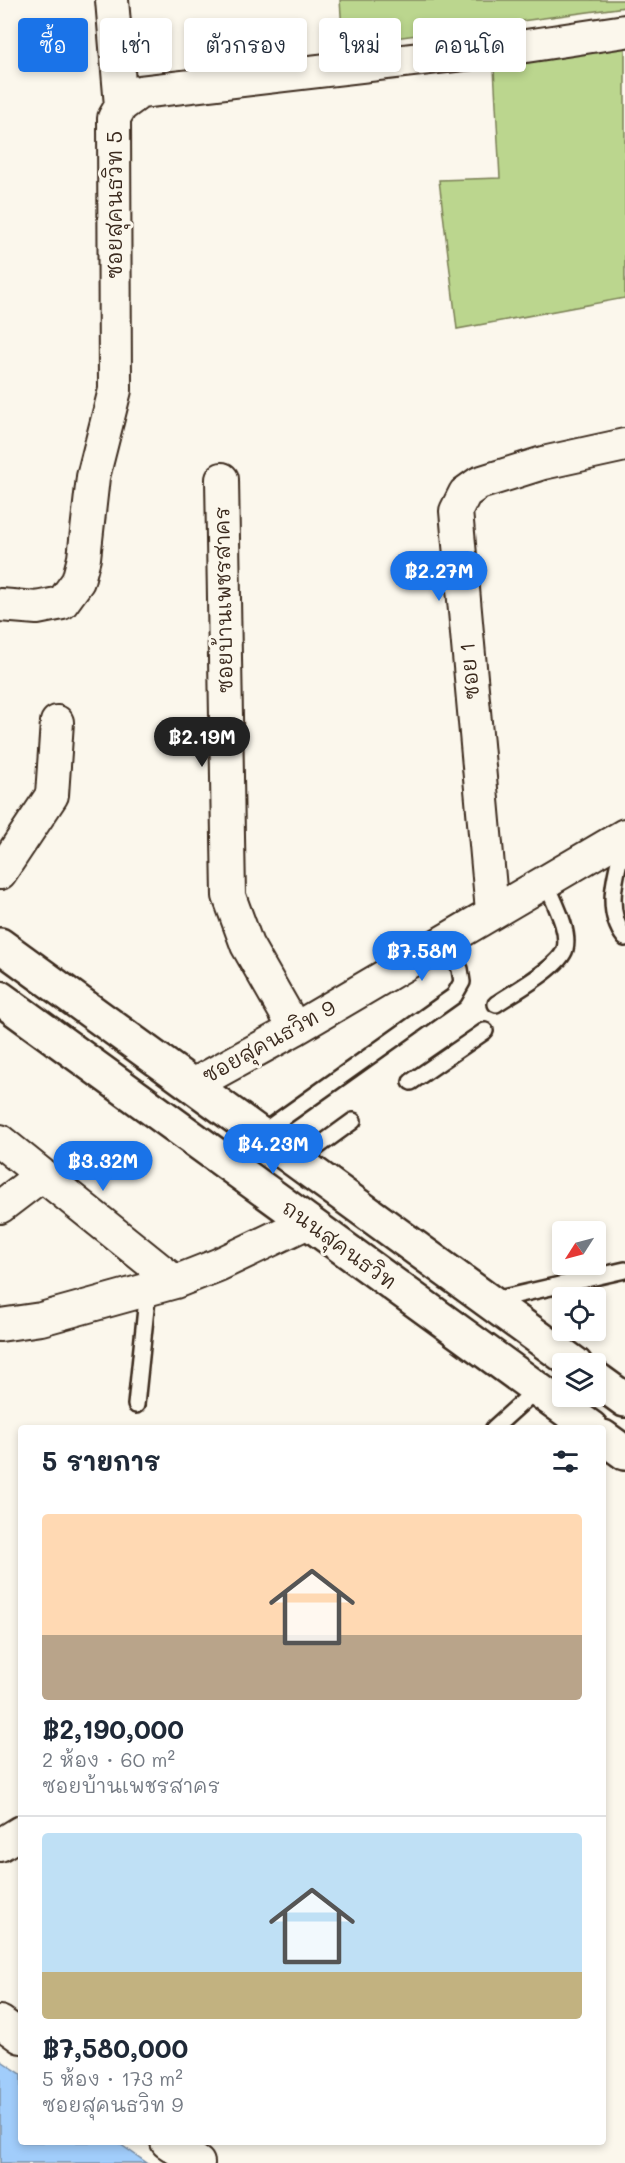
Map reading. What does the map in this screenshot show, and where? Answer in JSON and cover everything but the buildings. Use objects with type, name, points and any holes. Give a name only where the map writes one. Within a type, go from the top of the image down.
[{"type":"main road","name":"ถนนสุคนธวิท","points":[[0,945],[559,1353]]},
{"type":"main road","name":"ถนนสุคนธวิท","points":[[0,998],[587,1425]]},
{"type":"main road","points":[[606,1386],[625,1400]]},
{"type":"main road","points":[[606,1439],[625,1453]]},
{"type":"street","points":[[112,0],[121,106]]},
{"type":"street","name":"ซอยสุคนธวิท 5","points":[[0,605],[37,608],[63,603],[78,581],[84,558],[93,477],[115,390],[114,118],[121,106],[140,92],[506,49],[625,30]]},
{"type":"street","name":"ซอย 1","points":[[492,911],[456,511],[465,493],[479,483],[543,463],[625,445]]},
{"type":"street","name":"ซอยบ้านเพชรสาคร","points":[[222,479],[229,896],[248,945],[295,1029]]},
{"type":"street","points":[[0,873],[52,795],[57,722]]},
{"type":"street","name":"ซอยสุคนธวิท 9","points":[[193,1085],[295,1029],[492,911],[625,836]]},
{"type":"street","points":[[0,1141],[42,1175],[162,1286]]},
{"type":"street","points":[[0,1207],[42,1175]]},
{"type":"street","points":[[0,1325],[41,1318],[162,1286],[308,1222]]},
{"type":"street","points":[[0,1845],[18,1834]]},
{"type":"street","points":[[0,2022],[18,2035]]},
{"type":"street","points":[[171,2145],[198,2163]]},
{"type":"lane","points":[[625,836],[612,911],[616,927],[625,938]]},
{"type":"lane","points":[[496,1004],[558,961],[565,949],[564,931],[546,882]]},
{"type":"lane","points":[[260,1134],[454,996],[462,982],[460,969],[444,940]]},
{"type":"lane","points":[[411,1082],[485,1032]]},
{"type":"lane","points":[[298,1161],[353,1121]]},
{"type":"lane","points":[[489,1301],[625,1270]]},
{"type":"lane","points":[[136,1405],[162,1286]]},
{"type":"lane","points":[[497,1425],[537,1389]]},
{"type":"green space","points":[[340,0],[625,0],[625,7],[526,20],[526,18],[413,18],[413,36],[401,37],[401,18],[341,18]]},
{"type":"green space","points":[[625,47],[625,298],[457,329],[439,180],[500,178],[494,72],[526,72],[526,63]]},
{"type":"water","points":[[0,2060],[18,2072],[18,2145],[121,2145],[147,2163],[0,2163]]}]
